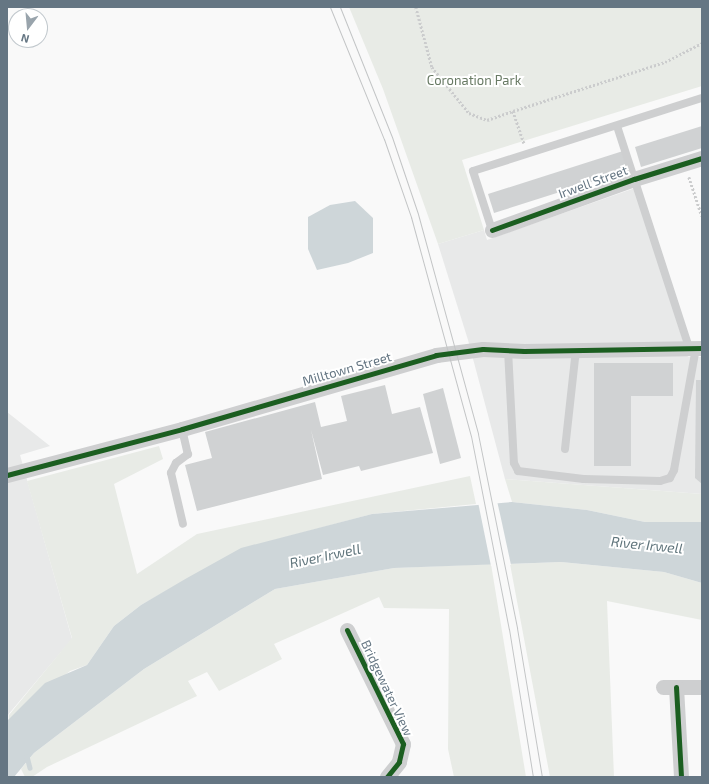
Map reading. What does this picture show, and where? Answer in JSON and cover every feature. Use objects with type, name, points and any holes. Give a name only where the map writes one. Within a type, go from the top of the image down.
[{"type":"street","name":"Irwell Street","points":[[492,230],[634,179],[702,158]]},
{"type":"street","name":"Milltown Street","points":[[7,475],[182,429],[436,355],[461,350],[696,348]]},
{"type":"street","name":"Bridgewater View","points":[[347,630],[403,744],[399,762],[387,777]]},
{"type":"street","points":[[681,777],[670,687],[702,687]]},
{"type":"lane","points":[[492,230],[474,171],[702,98]]},
{"type":"lane","points":[[508,350],[514,464],[518,471],[584,478],[660,481],[670,478],[674,470],[696,348],[634,179],[617,126]]},
{"type":"lane","points":[[565,449],[576,350]]},
{"type":"lane","points":[[182,429],[188,454],[176,463],[171,473],[183,524]]},
{"type":"path","points":[[416,7],[432,67],[469,113],[487,120],[665,62],[702,43]]},
{"type":"path","points":[[513,111],[528,154]]},
{"type":"path","points":[[685,163],[702,216]]},
{"type":"shaded area","points":[[635,188],[688,357],[702,357],[702,494],[505,479],[468,340],[438,244],[484,230],[487,240]]},
{"type":"shaded area","points":[[7,412],[50,446],[20,455],[72,639],[7,716]]},
{"type":"green space","name":"Coronation Park","points":[[349,7],[702,7],[702,86],[462,160],[484,230],[438,244],[383,89]]},
{"type":"green space","points":[[159,446],[163,459],[114,484],[137,574],[197,534],[470,476],[476,504],[372,514],[241,549],[141,605],[114,626],[87,665],[70,671],[9,720],[9,715],[72,638],[27,481]]},
{"type":"green space","points":[[505,479],[702,494],[702,522],[645,522],[587,510],[512,502]]},
{"type":"green space","points":[[561,562],[664,572],[702,583],[702,620],[607,601],[614,777],[550,777],[510,564]]},
{"type":"green space","points":[[491,564],[526,777],[454,777],[448,749],[449,609],[384,608],[379,597],[274,644],[282,659],[219,691],[207,672],[188,681],[197,696],[47,767],[32,777],[25,777],[21,769],[34,753],[144,669],[275,589],[394,568]]},
{"type":"water","points":[[355,201],[373,218],[373,253],[348,263],[317,270],[308,249],[308,217],[330,205]]},
{"type":"water","name":"River Irwell","points":[[512,502],[587,510],[645,522],[702,522],[702,583],[664,572],[561,562],[394,568],[275,589],[144,669],[34,753],[14,777],[7,777],[7,721],[45,683],[87,665],[114,626],[141,605],[241,548],[372,514]]},
{"type":"pier","points":[[497,501],[511,565],[491,566],[478,502]]},
{"type":"building","points":[[702,126],[702,148],[641,167],[635,147]]},
{"type":"building","points":[[623,151],[629,170],[494,213],[488,194]]},
{"type":"building","points":[[594,363],[673,363],[673,396],[631,396],[631,466],[594,466]]},
{"type":"building","points":[[696,380],[702,380],[702,484],[695,478]]},
{"type":"building","points":[[385,385],[392,414],[420,407],[433,453],[361,471],[359,466],[323,475],[311,430],[322,479],[197,511],[185,465],[212,458],[205,432],[315,402],[321,427],[347,421],[341,396]]},
{"type":"building","points":[[443,388],[461,458],[440,464],[423,394]]},
{"type":"waterway","points":[[27,756],[30,768]]},
{"type":"tram line","points":[[330,7],[384,139],[411,217],[471,436],[509,629],[533,777]]},
{"type":"tram line","points":[[340,7],[392,137],[418,214],[478,434],[517,628],[542,777]]},
{"type":"cycle path","points":[[492,230],[634,179],[702,158]]},
{"type":"cycle path","points":[[7,475],[182,429],[436,355],[483,349],[524,351],[702,348]]},
{"type":"cycle path","points":[[347,630],[403,744],[399,762],[387,777]]},
{"type":"cycle path","points":[[676,687],[681,777]]}]
